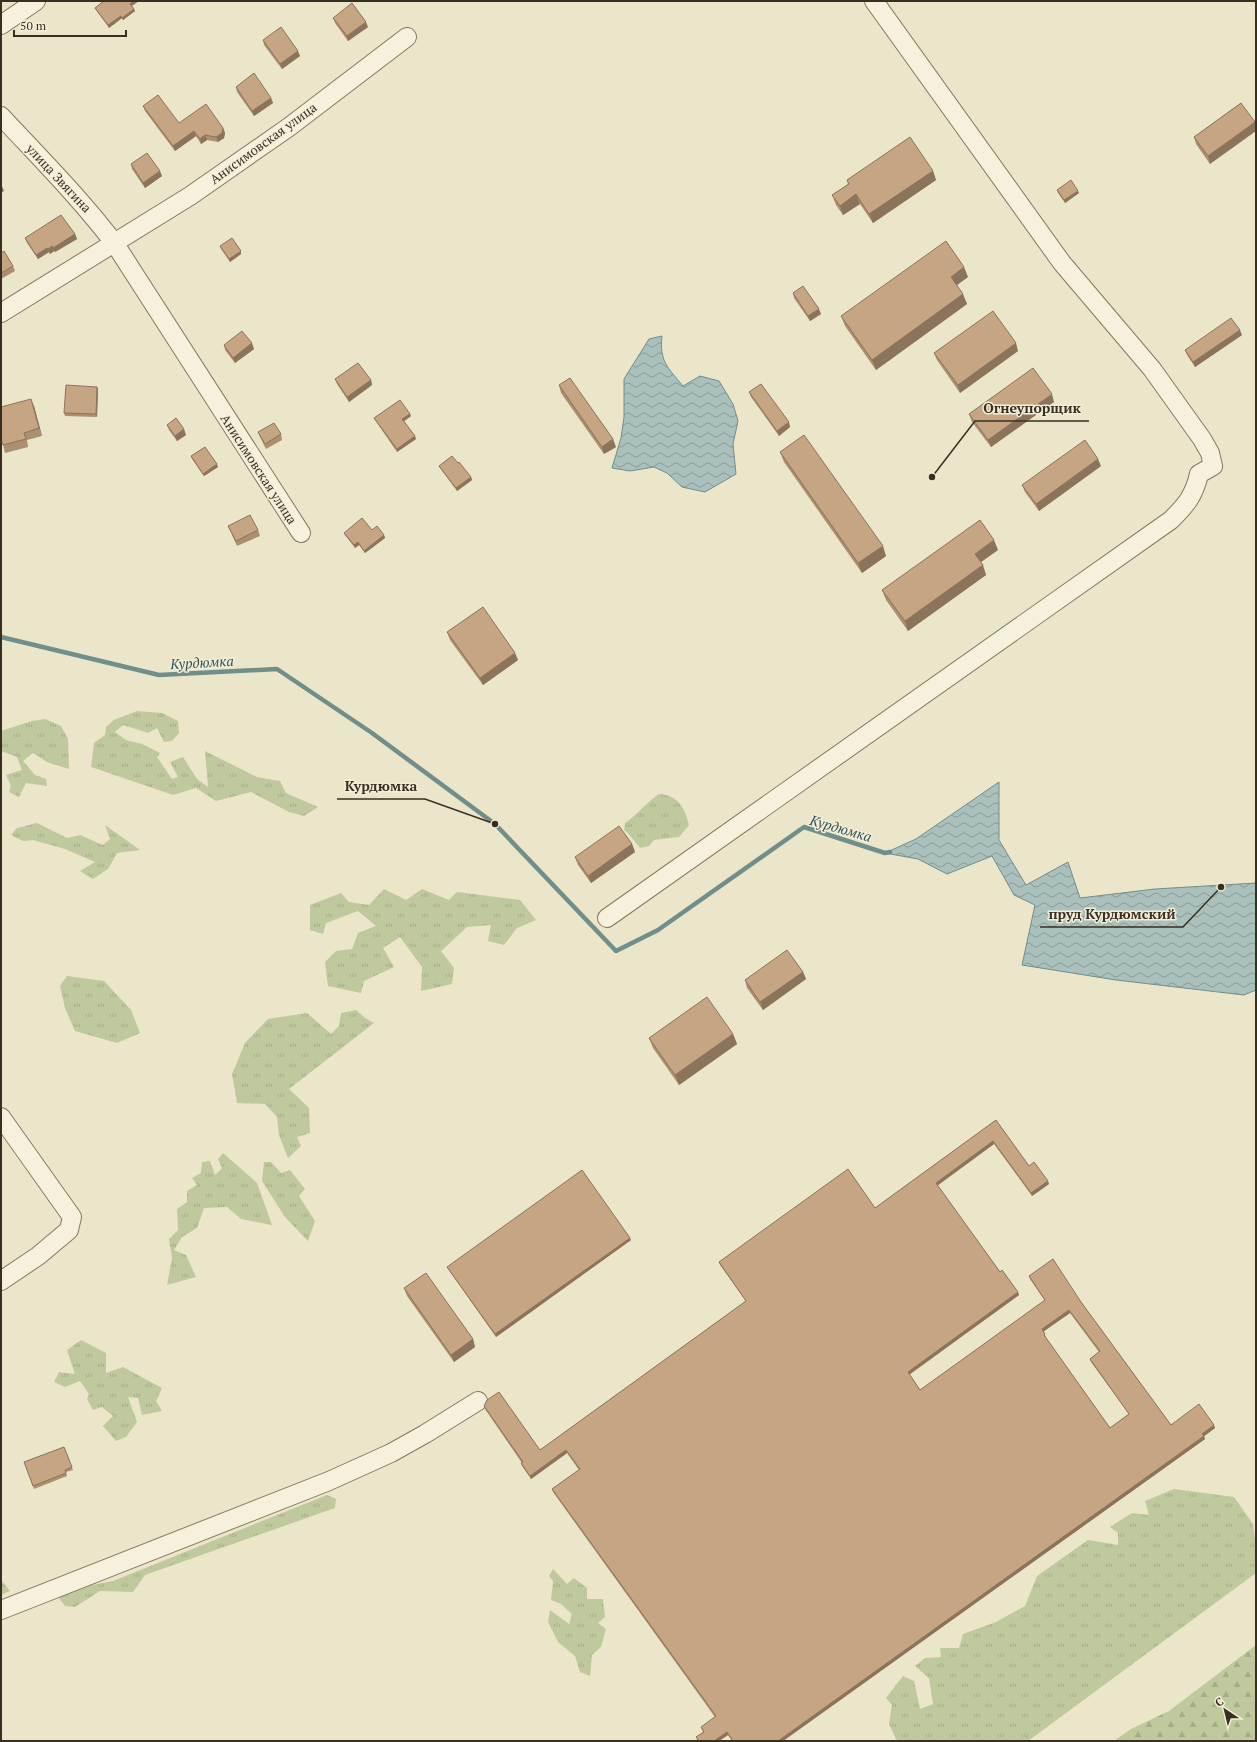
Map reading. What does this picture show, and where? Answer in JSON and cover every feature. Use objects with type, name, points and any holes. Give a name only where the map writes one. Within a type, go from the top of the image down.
[{"type":"street","points":[[1,25],[36,1]]},
{"type":"street","points":[[607,918],[1171,520],[1187,505],[1196,489],[1199,474],[1213,466],[1210,453],[1202,439],[1152,369],[1062,263],[874,1]]},
{"type":"street","name":"Анисимовская улица","points":[[1,313],[115,244],[234,166],[289,127],[407,37]]},
{"type":"street","name":"улица Звягина","points":[[1,116],[59,176],[96,219],[115,244]]},
{"type":"street","name":"Анисимовская улица","points":[[115,244],[300,533]]},
{"type":"street","points":[[1,1118],[72,1216],[69,1230],[38,1256],[1,1281]]},
{"type":"street","points":[[1,1610],[329,1481],[391,1453],[478,1401]]},
{"type":"green space","points":[[137,711],[162,713],[178,721],[179,733],[172,741],[164,742],[157,728],[148,733],[123,725],[115,732],[126,740],[142,744],[160,753],[157,757],[172,779],[178,777],[170,762],[183,757],[197,779],[208,787],[205,751],[257,777],[280,781],[286,793],[318,807],[304,816],[289,812],[251,792],[216,801],[196,788],[173,795],[91,767],[94,743],[105,735],[106,727],[114,720]]},
{"type":"green space","points":[[45,719],[61,726],[68,739],[69,769],[47,762],[33,753],[23,761],[35,775],[46,779],[47,786],[26,783],[19,797],[9,792],[11,786],[6,775],[22,770],[17,757],[1,751],[1,731],[32,721]]},
{"type":"green space","points":[[659,794],[671,797],[680,804],[689,825],[679,837],[654,840],[649,846],[640,848],[624,830],[625,823]]},
{"type":"green space","points":[[37,823],[67,838],[80,835],[103,845],[110,839],[105,825],[140,850],[117,853],[108,869],[93,879],[80,871],[95,862],[65,849],[33,840],[23,841],[11,835],[17,828]]},
{"type":"green space","points":[[384,889],[406,900],[422,889],[449,900],[457,892],[520,900],[536,920],[517,928],[504,945],[488,941],[491,925],[467,927],[441,951],[454,968],[452,984],[421,991],[422,967],[400,937],[383,948],[394,967],[364,981],[361,993],[328,986],[325,962],[336,951],[352,949],[358,933],[376,926],[358,911],[326,923],[323,934],[310,930],[310,905],[341,893],[349,902],[369,905]]},
{"type":"green space","points":[[67,976],[104,981],[131,1010],[140,1033],[117,1043],[75,1031],[65,1008],[60,986]]},
{"type":"green space","points":[[356,1010],[365,1018],[374,1023],[289,1089],[309,1108],[310,1133],[297,1137],[301,1146],[288,1158],[279,1135],[277,1117],[265,1104],[237,1103],[232,1074],[245,1043],[268,1019],[307,1013],[331,1034],[339,1026],[341,1013]]},
{"type":"green space","points":[[223,1153],[257,1183],[272,1225],[241,1219],[227,1207],[204,1208],[197,1228],[182,1237],[174,1250],[186,1255],[196,1277],[167,1285],[172,1258],[169,1239],[178,1230],[177,1209],[187,1202],[187,1191],[197,1185],[192,1178],[201,1173],[202,1162],[210,1161],[215,1175],[222,1168],[218,1159]]},
{"type":"green space","points":[[264,1162],[271,1162],[281,1173],[290,1170],[305,1189],[299,1196],[315,1221],[308,1241],[285,1217],[262,1181]]},
{"type":"green space","points":[[81,1340],[106,1353],[106,1373],[123,1367],[162,1388],[156,1401],[162,1411],[142,1415],[138,1398],[128,1397],[137,1422],[126,1437],[116,1441],[103,1426],[113,1416],[102,1407],[93,1410],[87,1399],[89,1394],[80,1381],[65,1387],[54,1382],[59,1372],[75,1374],[67,1350]]},
{"type":"green space","points":[[1174,1489],[1234,1497],[1253,1524],[1256,1546],[1256,1573],[1028,1741],[897,1741],[889,1724],[892,1705],[886,1698],[903,1676],[914,1681],[920,1709],[933,1704],[929,1678],[915,1666],[925,1658],[941,1657],[940,1648],[959,1648],[963,1634],[996,1622],[1025,1606],[1037,1576],[1088,1540],[1118,1545],[1118,1533],[1110,1527],[1132,1513],[1149,1515],[1145,1501]]},
{"type":"green space","points":[[327,1495],[336,1499],[335,1508],[145,1575],[133,1592],[100,1591],[75,1607],[65,1606],[58,1597],[87,1586],[113,1581]]},
{"type":"green space","points":[[553,1569],[567,1584],[574,1578],[587,1588],[587,1599],[603,1599],[605,1617],[598,1623],[606,1629],[601,1647],[592,1655],[590,1676],[580,1672],[575,1656],[558,1642],[548,1622],[550,1610],[569,1624],[572,1614],[561,1604],[551,1600],[553,1581],[549,1576]]},
{"type":"green space","points":[[1,1580],[10,1591],[1,1595]]},
{"type":"green space","points":[[1256,1645],[1256,1741],[1114,1741],[1131,1729],[1169,1711]]},
{"type":"water","points":[[662,336],[661,345],[663,358],[669,369],[683,386],[700,376],[719,381],[733,404],[738,421],[733,444],[736,474],[705,492],[682,487],[667,473],[654,467],[630,471],[612,468],[621,438],[624,417],[624,379],[649,339]]},
{"type":"water","points":[[999,782],[999,840],[1026,885],[1068,862],[1080,898],[1155,889],[1256,883],[1256,990],[1244,995],[1116,980],[1022,965],[1035,905],[1014,895],[992,856],[947,874],[918,859],[885,853],[916,839]]},
{"type":"building","points":[[104,1],[134,1],[130,4],[134,9],[122,18],[121,16],[108,25],[95,8]]},
{"type":"building","points":[[352,3],[366,22],[347,36],[333,18]]},
{"type":"building","points":[[281,27],[298,51],[280,64],[263,40]]},
{"type":"building","points":[[254,73],[271,98],[252,111],[236,87]]},
{"type":"building","points":[[158,95],[179,123],[206,104],[223,128],[222,133],[216,137],[205,135],[200,139],[194,131],[173,146],[143,106]]},
{"type":"building","points":[[1241,103],[1255,122],[1208,156],[1194,137]]},
{"type":"building","points":[[910,137],[933,171],[869,214],[856,194],[840,206],[832,195],[849,184],[847,180]]},
{"type":"building","points":[[147,153],[160,171],[143,183],[131,164]]},
{"type":"building","points":[[1071,180],[1078,191],[1064,200],[1057,190]]},
{"type":"building","points":[[61,215],[75,234],[53,248],[52,246],[48,249],[47,248],[36,255],[25,238]]},
{"type":"building","points":[[232,238],[241,251],[229,259],[220,246]]},
{"type":"building","points":[[946,241],[964,267],[951,277],[963,294],[872,360],[841,316]]},
{"type":"building","points":[[4,251],[13,266],[1,273],[1,253]]},
{"type":"building","points":[[803,286],[819,309],[808,316],[793,293]]},
{"type":"building","points":[[993,311],[1016,343],[958,385],[934,353]]},
{"type":"building","points":[[1231,318],[1240,330],[1193,362],[1185,350]]},
{"type":"building","points":[[242,331],[252,343],[233,358],[224,345]]},
{"type":"building","points":[[358,363],[371,380],[347,397],[335,379]]},
{"type":"building","points":[[1033,368],[1052,394],[988,440],[969,414]]},
{"type":"building","points":[[570,378],[613,439],[602,447],[559,385]]},
{"type":"building","points":[[761,384],[789,422],[777,431],[749,392]]},
{"type":"building","points":[[66,385],[97,387],[96,414],[64,413]]},
{"type":"building","points":[[31,399],[39,428],[24,433],[26,439],[3,445],[1,440],[1,407]]},
{"type":"building","points":[[400,400],[410,414],[402,419],[415,436],[397,449],[374,418]]},
{"type":"building","points":[[176,418],[184,429],[175,436],[167,425]]},
{"type":"building","points":[[274,423],[281,434],[265,444],[258,432]]},
{"type":"building","points":[[804,435],[883,546],[858,563],[780,452]]},
{"type":"building","points":[[1085,440],[1098,459],[1036,504],[1022,485]]},
{"type":"building","points":[[205,447],[217,464],[203,474],[191,456]]},
{"type":"building","points":[[452,456],[471,477],[456,488],[439,466]]},
{"type":"building","points":[[250,515],[258,530],[236,541],[228,526]]},
{"type":"building","points":[[362,518],[372,530],[377,526],[384,535],[364,551],[358,542],[354,545],[344,533]]},
{"type":"building","points":[[980,520],[994,540],[975,554],[983,565],[905,621],[882,590]]},
{"type":"building","points":[[483,607],[515,653],[480,678],[447,632]]},
{"type":"building","points":[[619,826],[632,844],[588,876],[575,857]]},
{"type":"building","points":[[787,950],[803,972],[760,1002],[745,980]]},
{"type":"building","points":[[707,997],[733,1034],[675,1075],[649,1038]]},
{"type":"building","points":[[996,1120],[1029,1166],[1034,1162],[1048,1181],[1031,1193],[993,1141],[936,1183],[1000,1272],[1002,1270],[1018,1292],[908,1372],[920,1390],[1045,1300],[1029,1276],[1053,1259],[1081,1302],[1171,1425],[1199,1404],[1214,1425],[1202,1434],[1204,1436],[778,1741],[733,1741],[727,1732],[714,1741],[699,1741],[696,1737],[704,1732],[701,1727],[716,1716],[552,1489],[580,1469],[566,1450],[530,1476],[521,1463],[523,1462],[484,1406],[487,1400],[499,1392],[540,1450],[746,1301],[719,1262],[848,1169],[875,1208]],"holes":[[[1069,1310],[1100,1351],[1090,1359],[1129,1414],[1110,1428],[1044,1335],[1045,1334],[1042,1329]]]},
{"type":"building","points":[[582,1170],[630,1238],[495,1334],[447,1267]]},
{"type":"building","points":[[426,1273],[473,1339],[451,1355],[404,1288]]},
{"type":"building","points":[[64,1447],[72,1467],[65,1470],[66,1473],[33,1486],[24,1462]]},
{"type":"waterway","name":"Курдюмка","points":[[1,637],[159,675],[277,669],[372,733],[495,824],[616,951],[658,930],[804,827],[885,853],[890,852]]},
{"type":"place","name":"Огнеупорщик","points":[[932,477]]},
{"type":"place","name":"Курдюмка","points":[[495,824]]},
{"type":"place","name":"пруд Курдюмский","points":[[1221,887]]}]
